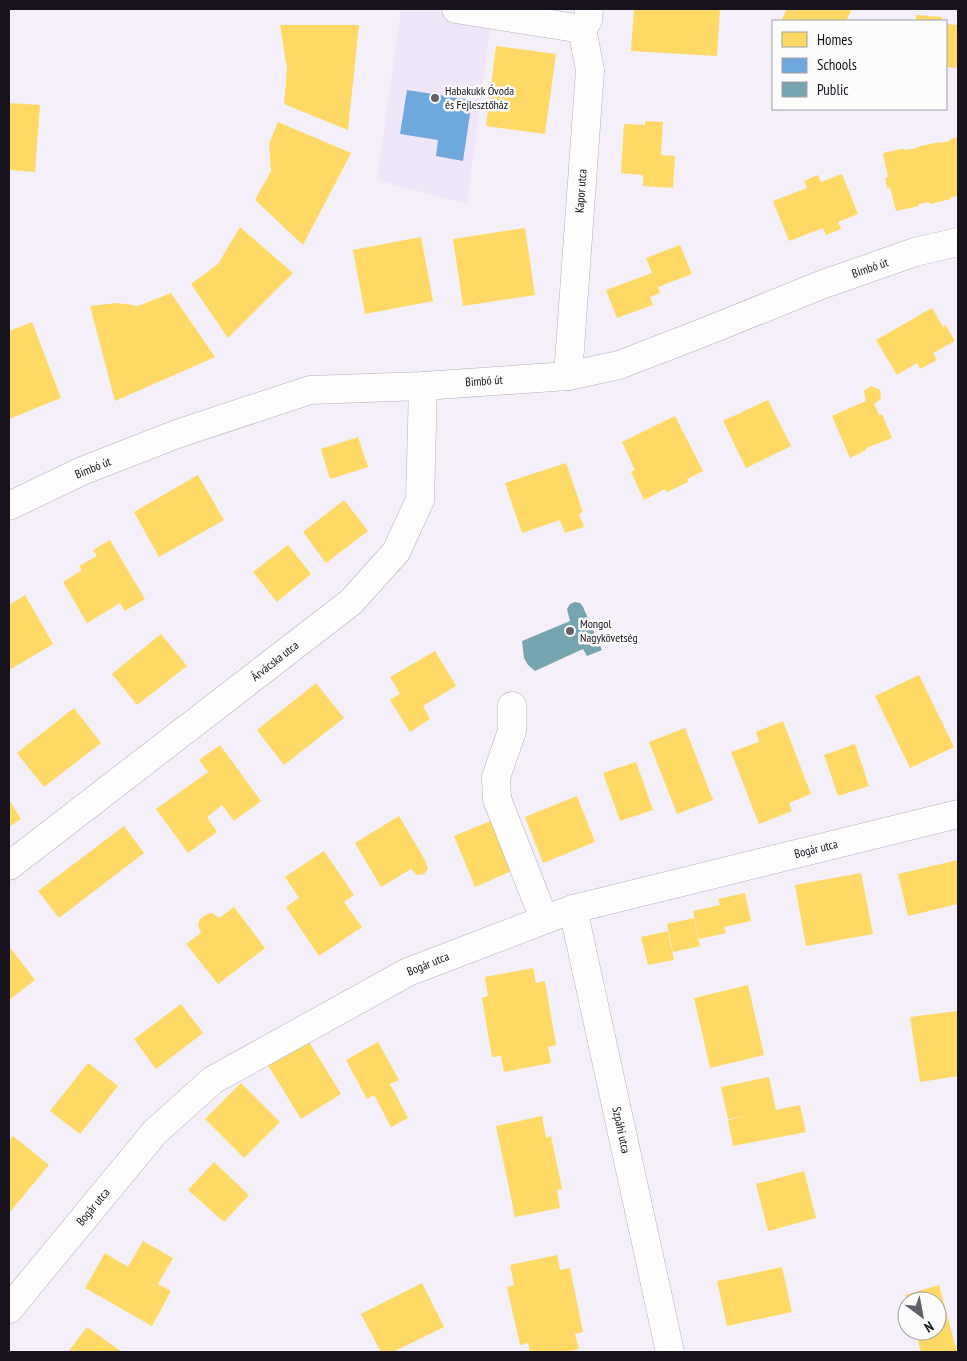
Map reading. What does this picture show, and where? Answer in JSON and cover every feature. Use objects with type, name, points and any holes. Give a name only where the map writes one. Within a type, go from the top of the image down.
[{"type":"street","points":[[456,9],[586,19]]},
{"type":"street","name":"Kapor utca","points":[[568,376],[590,70],[586,19]]},
{"type":"street","name":"Bimbó út","points":[[9,506],[82,471],[176,434],[310,390],[423,386],[568,376],[619,365],[822,285],[915,252],[958,242]]},
{"type":"street","name":"Árvácska utca","points":[[9,866],[351,602],[396,552],[420,500],[423,386]]},
{"type":"street","points":[[512,706],[512,731],[496,777],[497,798],[544,919]]},
{"type":"street","name":"Bogár utca","points":[[9,1309],[156,1132],[213,1080],[408,972],[573,909],[958,814]]},
{"type":"street","name":"Szpáhi utca","points":[[573,909],[670,1352]]},
{"type":"shaded area","name":"Habakukk Óvoda és Fejlesztőház","points":[[401,9],[456,9],[492,15],[467,204],[377,180]]},
{"type":"building: Homes","points":[[634,9],[720,9],[717,56],[631,51]]},
{"type":"building: Homes","points":[[787,9],[852,9],[846,20],[782,20]]},
{"type":"building: Homes","points":[[916,15],[942,17],[942,20],[916,20]]},
{"type":"building: Homes","points":[[947,24],[958,25],[958,68],[947,67]]},
{"type":"building: Homes","points":[[280,25],[359,25],[348,130],[284,104],[287,69]]},
{"type":"building: Homes","points":[[496,46],[556,54],[545,134],[486,126]]},
{"type":"building: Homes","points":[[9,103],[40,105],[35,172],[9,170]]},
{"type":"building: Homes","points":[[645,121],[663,122],[661,155],[675,156],[673,188],[643,186],[643,175],[621,173],[624,124],[645,125]]},
{"type":"building: Homes","points":[[278,122],[351,153],[303,245],[255,200],[271,171],[269,144]]},
{"type":"building: Homes","points":[[958,137],[958,196],[930,204],[929,202],[918,204],[919,206],[896,211],[890,187],[887,188],[885,178],[888,177],[883,153],[950,141],[950,139]]},
{"type":"building: Homes","points":[[842,174],[858,214],[838,222],[841,229],[826,235],[823,228],[789,241],[773,201],[807,188],[804,181],[818,175],[821,182]]},
{"type":"building: Homes","points":[[240,227],[293,273],[228,338],[191,284],[218,264]]},
{"type":"building: Homes","points":[[525,228],[535,295],[463,306],[453,239]]},
{"type":"building: Homes","points":[[421,237],[433,301],[365,314],[353,250]]},
{"type":"building: Homes","points":[[680,245],[692,274],[658,287],[660,293],[650,297],[653,305],[617,318],[606,290],[652,273],[646,258]]},
{"type":"building: Homes","points":[[171,293],[215,357],[115,401],[90,306],[117,303],[138,306]]},
{"type":"building: Homes","points":[[932,308],[943,327],[946,325],[955,341],[933,353],[937,360],[920,369],[917,363],[897,375],[876,340]]},
{"type":"building: Homes","points":[[32,322],[61,398],[9,419],[9,331]]},
{"type":"building: Homes","points":[[871,386],[880,390],[881,399],[874,404],[879,415],[882,414],[892,438],[866,448],[866,450],[850,458],[832,416],[866,401],[864,391]]},
{"type":"building: Homes","points":[[768,400],[791,446],[746,468],[723,421]]},
{"type":"building: Homes","points":[[675,416],[703,471],[687,479],[688,482],[667,492],[665,489],[644,500],[631,472],[635,470],[622,442]]},
{"type":"building: Homes","points":[[358,437],[368,467],[330,479],[321,449]]},
{"type":"building: Homes","points":[[566,463],[583,512],[579,514],[584,527],[565,533],[560,520],[522,533],[505,483]]},
{"type":"building: Homes","points":[[198,475],[224,520],[159,557],[134,512]]},
{"type":"building: Homes","points":[[344,500],[368,531],[326,563],[303,532]]},
{"type":"building: Homes","points":[[110,540],[145,599],[125,611],[120,603],[87,623],[63,582],[82,570],[79,566],[97,556],[93,550]]},
{"type":"building: Homes","points":[[288,545],[311,574],[277,602],[253,572]]},
{"type":"building: Homes","points":[[25,595],[53,644],[9,670],[9,605]]},
{"type":"building: Homes","points":[[161,634],[187,666],[137,705],[112,674]]},
{"type":"building: Homes","points":[[435,651],[456,686],[423,706],[430,719],[410,732],[390,700],[400,694],[390,677]]},
{"type":"building: Homes","points":[[919,675],[954,747],[910,768],[875,696]]},
{"type":"building: Homes","points":[[316,683],[344,718],[284,765],[257,730]]},
{"type":"building: Homes","points":[[74,708],[101,743],[44,787],[17,753]]},
{"type":"building: Homes","points":[[783,721],[811,794],[789,803],[792,811],[759,824],[731,752],[759,742],[756,732]]},
{"type":"building: Homes","points":[[685,728],[713,800],[677,814],[649,742]]},
{"type":"building: Homes","points":[[855,744],[869,786],[838,796],[824,755]]},
{"type":"building: Homes","points":[[220,745],[261,801],[234,821],[222,805],[207,817],[217,832],[188,853],[156,809],[208,772],[199,760]]},
{"type":"building: Homes","points":[[636,762],[653,810],[620,821],[603,773]]},
{"type":"building: Homes","points":[[577,796],[595,842],[543,863],[525,817]]},
{"type":"building: Homes","points":[[9,800],[21,819],[9,827]]},
{"type":"building: Homes","points":[[399,816],[425,860],[428,869],[424,874],[417,875],[411,869],[381,887],[355,843]]},
{"type":"building: Homes","points":[[493,820],[514,870],[475,887],[454,836]]},
{"type":"building: Homes","points":[[124,826],[144,853],[59,918],[38,891]]},
{"type":"building: Homes","points":[[324,851],[354,895],[344,902],[362,927],[319,956],[286,907],[299,898],[285,877]]},
{"type":"building: Homes","points":[[958,860],[958,904],[908,916],[898,874]]},
{"type":"building: Homes","points":[[861,873],[873,934],[806,946],[795,885]]},
{"type":"building: Homes","points":[[745,893],[751,921],[724,927],[726,933],[699,939],[693,911],[720,905],[718,899]]},
{"type":"building: Homes","points":[[234,907],[265,948],[218,984],[186,944],[201,933],[198,925],[200,919],[212,913],[219,918]]},
{"type":"building: Homes","points":[[694,918],[700,946],[673,952],[667,924]]},
{"type":"building: Homes","points":[[668,931],[674,960],[648,965],[641,937]]},
{"type":"building: Homes","points":[[9,946],[35,980],[9,1000]]},
{"type":"building: Homes","points":[[533,968],[536,983],[545,981],[556,1045],[548,1047],[551,1063],[504,1072],[501,1056],[492,1057],[482,998],[488,996],[485,977]]},
{"type":"building: Homes","points":[[748,985],[764,1055],[710,1068],[694,998]]},
{"type":"building: Homes","points":[[181,1004],[203,1033],[156,1069],[134,1039]]},
{"type":"building: Homes","points":[[958,1011],[958,1076],[920,1082],[910,1017]]},
{"type":"building: Homes","points":[[306,1037],[341,1094],[301,1119],[266,1062]]},
{"type":"building: Homes","points":[[378,1042],[399,1080],[390,1084],[408,1118],[391,1127],[374,1095],[367,1099],[346,1060]]},
{"type":"building: Homes","points":[[88,1063],[118,1086],[80,1134],[50,1111]]},
{"type":"building: Homes","points":[[769,1077],[776,1110],[800,1105],[806,1132],[733,1146],[728,1120],[746,1116],[728,1119],[721,1087]]},
{"type":"building: Homes","points":[[241,1083],[280,1122],[244,1158],[205,1119]]},
{"type":"building: Homes","points":[[542,1116],[546,1138],[551,1136],[562,1189],[557,1190],[560,1208],[515,1217],[496,1126]]},
{"type":"building: Homes","points":[[13,1136],[49,1165],[9,1213],[9,1141]]},
{"type":"building: Homes","points":[[214,1162],[249,1195],[224,1222],[188,1190]]},
{"type":"building: Homes","points":[[804,1171],[816,1218],[768,1231],[756,1184]]},
{"type":"building: Homes","points":[[143,1241],[173,1258],[158,1284],[171,1291],[152,1326],[85,1288],[105,1253],[128,1267]]},
{"type":"building: Homes","points":[[557,1255],[560,1270],[570,1268],[583,1332],[575,1334],[579,1349],[565,1352],[530,1352],[528,1343],[520,1345],[507,1287],[514,1285],[510,1265]]},
{"type":"building: Homes","points":[[782,1267],[792,1312],[727,1326],[717,1281]]},
{"type":"building: Homes","points":[[422,1283],[444,1327],[393,1352],[381,1352],[361,1314]]},
{"type":"building: Homes","points":[[939,1285],[941,1291],[919,1291]]},
{"type":"building: Homes","points":[[947,1315],[957,1352],[921,1352],[918,1341],[947,1341]]},
{"type":"building: Homes","points":[[87,1327],[122,1352],[68,1352]]},
{"type":"building: Schools","points":[[407,90],[472,100],[463,161],[436,156],[438,140],[400,134]]},
{"type":"building: Public","name":"Mongol Nagykövetség","points":[[580,603],[583,607],[602,650],[587,656],[583,649],[535,671],[524,658],[522,641],[570,621],[567,609],[570,604]]},
{"type":"place","name":"Habakukk Óvoda és Fejlesztőház","points":[[435,98]]},
{"type":"place","name":"Mongol Nagykövetség","points":[[570,631]]}]
